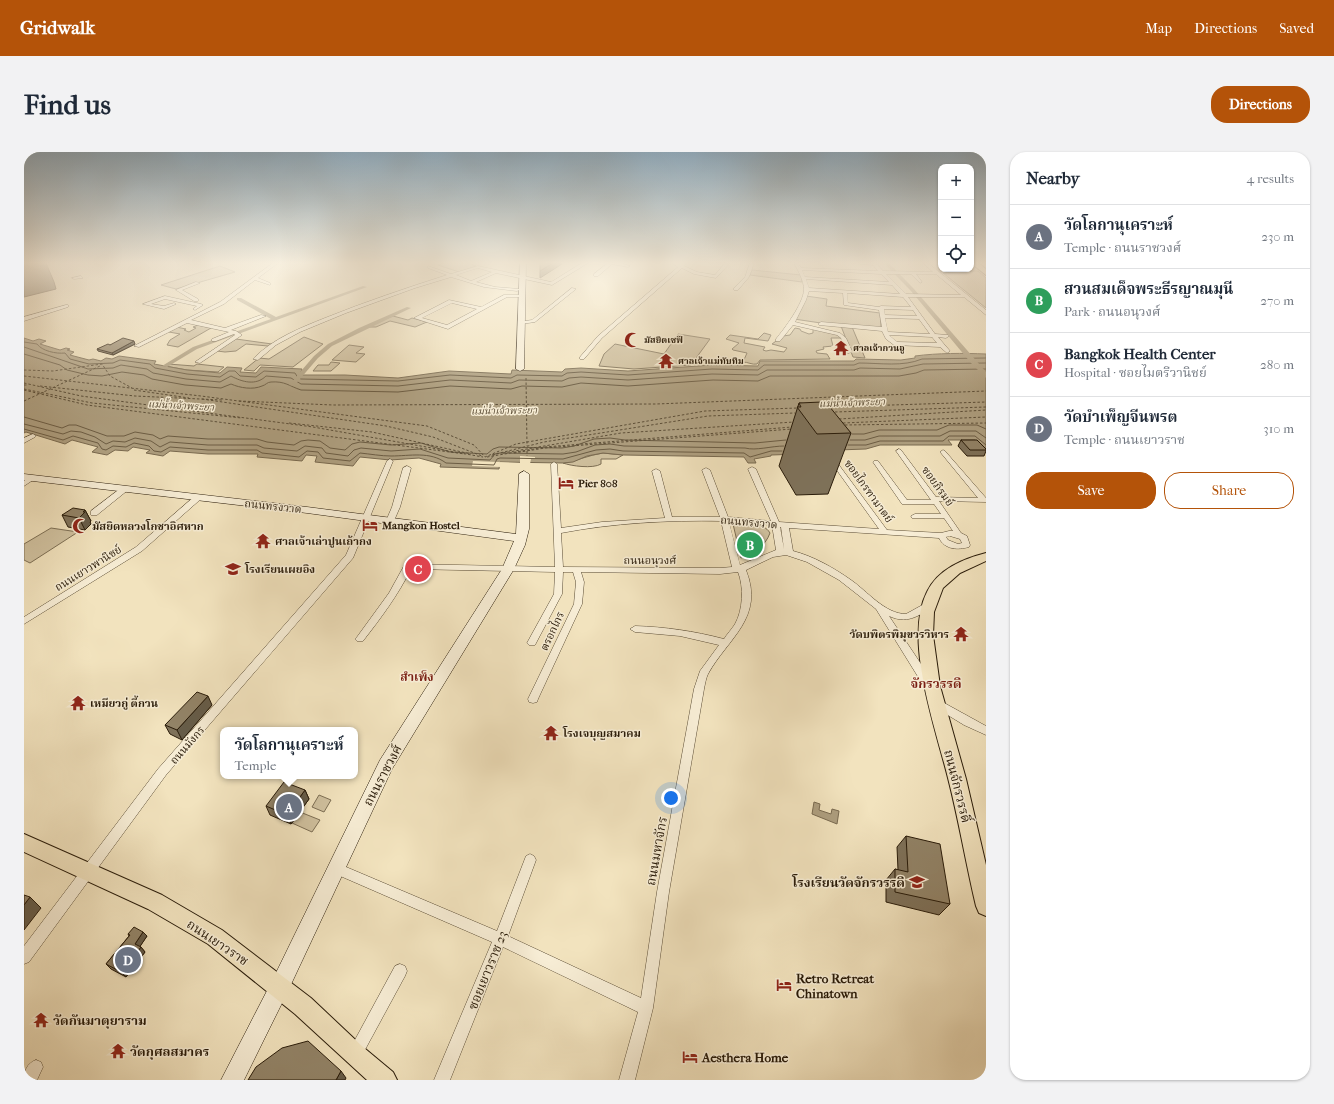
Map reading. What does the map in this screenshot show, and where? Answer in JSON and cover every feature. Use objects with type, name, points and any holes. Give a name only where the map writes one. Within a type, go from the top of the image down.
[{"type":"main road","name":"ถนนจักรวรรดิ์","points":[[986,557],[955,570],[940,581],[932,593],[926,632],[935,697],[981,861],[986,906]]},
{"type":"main road","name":"ถนนเยาวราช","points":[[24,843],[155,902],[216,937],[280,986],[355,1055],[385,1080]]},
{"type":"street","points":[[24,319],[65,306]]},
{"type":"street","points":[[156,306],[164,308],[168,306]]},
{"type":"street","points":[[184,306],[206,311]]},
{"type":"street","points":[[195,309],[199,306]]},
{"type":"street","points":[[210,306],[214,308]]},
{"type":"street","points":[[256,359],[274,344],[298,331],[360,306]]},
{"type":"street","points":[[439,306],[418,318],[448,327],[487,306]]},
{"type":"street","points":[[473,306],[482,309]]},
{"type":"street","points":[[520,368],[522,306]]},
{"type":"street","points":[[521,322],[534,321],[552,306]]},
{"type":"street","points":[[582,358],[600,337],[635,306]]},
{"type":"street","points":[[778,340],[801,306]]},
{"type":"street","points":[[863,306],[882,309],[882,307],[914,309]]},
{"type":"street","points":[[912,306],[947,351]]},
{"type":"street","points":[[978,306],[986,313]]},
{"type":"street","points":[[137,346],[214,308]]},
{"type":"street","points":[[905,308],[908,314]]},
{"type":"street","points":[[882,309],[885,331],[894,343],[941,345]]},
{"type":"street","points":[[225,330],[263,316]]},
{"type":"street","points":[[883,316],[922,318]]},
{"type":"street","points":[[187,321],[236,333]]},
{"type":"street","points":[[792,321],[946,336]]},
{"type":"street","points":[[792,321],[840,334],[844,338],[849,351],[841,351]]},
{"type":"street","points":[[214,340],[236,333]]},
{"type":"street","points":[[198,362],[239,336],[236,333]]},
{"type":"street","points":[[24,441],[33,436]]},
{"type":"street","name":"ซอยภิรมย์","points":[[899,451],[957,531],[957,534]]},
{"type":"street","points":[[943,452],[985,500]]},
{"type":"street","name":"ถนนมังกร","points":[[24,957],[162,772],[350,556],[390,461]]},
{"type":"street","name":"ซอยไกรฑามาตย์","points":[[834,462],[885,532]]},
{"type":"street","points":[[876,462],[905,502],[935,500],[985,500]]},
{"type":"street","points":[[532,643],[558,594],[559,570],[554,464]]},
{"type":"street","points":[[390,521],[396,507],[407,468]]},
{"type":"street","points":[[752,469],[780,524],[784,552]]},
{"type":"street","points":[[706,470],[725,519]]},
{"type":"street","points":[[656,471],[669,520]]},
{"type":"street","name":"ถนนราชวงศ์","points":[[232,1080],[280,986],[386,765],[508,569],[522,538],[524,474]]},
{"type":"street","name":"ถนนทรงวาด","points":[[27,480],[198,498],[522,538]]},
{"type":"street","points":[[94,513],[124,490]]},
{"type":"street","name":"ถนนเยาวพานิชย์","points":[[24,621],[139,549],[198,498]]},
{"type":"street","points":[[915,516],[946,516]]},
{"type":"street","name":"ถนนทรงวาด","points":[[557,531],[597,525],[669,520],[725,519],[942,536],[946,533],[957,534]]},
{"type":"street","name":"ถนนมหาจักร","points":[[627,1080],[646,1008],[658,940],[663,892],[700,684],[703,674],[740,624],[746,603],[745,578],[739,569],[725,519]]},
{"type":"street","points":[[942,536],[942,540],[948,544],[957,547],[966,545],[966,540],[957,534]]},
{"type":"street","name":"ถนนอนุวงศ์","points":[[360,640],[400,584],[408,566],[559,570],[720,571],[739,569],[784,552]]},
{"type":"street","name":"ถนนจักรวรรดิ์","points":[[784,552],[842,578],[886,611],[902,617],[914,614],[929,605]]},
{"type":"street","name":"ตรอกไกร","points":[[533,699],[578,604],[580,588],[576,570]]},
{"type":"street","name":"ถนนจักรวรรดิ์","points":[[875,603],[888,621],[935,697]]},
{"type":"street","points":[[635,629],[655,629],[696,635],[725,643]]},
{"type":"street","points":[[935,697],[968,722],[986,730]]},
{"type":"street","name":"ซอยเยาวราช 23","points":[[442,1080],[500,939],[530,860]]},
{"type":"street","points":[[336,868],[500,939],[646,1008]]},
{"type":"street","points":[[355,1055],[400,971]]},
{"type":"street","points":[[28,1080],[36,1067]]},
{"type":"shaded area","points":[[801,306],[828,306],[880,313],[881,328],[852,327],[865,358],[853,357],[841,326],[794,319]]},
{"type":"shaded area","points":[[393,316],[408,320],[412,318],[427,322],[415,327],[390,321],[376,327],[365,327]]},
{"type":"shaded area","points":[[198,325],[211,328],[178,347],[167,345],[170,340],[180,334],[169,332],[176,327],[186,329],[184,330],[189,332],[196,328],[193,327]]},
{"type":"shaded area","points":[[795,328],[809,334],[813,333],[813,329],[834,333],[842,338],[831,338],[833,346],[823,347],[824,349],[816,351],[817,353],[827,354],[830,359],[760,360],[757,364],[743,362],[747,353],[733,350],[732,349],[739,343],[726,339],[730,335],[758,339],[764,333],[771,335],[768,341],[745,338],[744,343],[765,347],[763,350],[766,351],[771,350],[784,352],[787,348],[772,344],[783,336],[790,335]]},
{"type":"shaded area","points":[[678,334],[710,339],[691,365],[634,369],[599,366],[604,354],[615,344],[664,354]]},
{"type":"shaded area","points":[[304,337],[323,344],[293,367],[260,365],[254,371],[244,370],[259,358],[269,359]]},
{"type":"shaded area","points":[[236,339],[272,344],[268,346],[246,344],[236,351],[217,351]]},
{"type":"shaded area","points":[[349,345],[364,347],[356,353],[365,354],[356,362],[332,360]]},
{"type":"shaded area","points":[[331,362],[340,363],[331,371],[313,371],[318,365],[329,365]]},
{"type":"shaded area","points":[[168,364],[194,366],[197,364],[224,367],[218,372],[187,370],[165,366]]},
{"type":"shaded area","points":[[603,453],[623,455],[616,459],[601,459],[601,464],[597,466],[576,466],[563,463],[593,455]]},
{"type":"shaded area","points":[[733,524],[758,525],[767,529],[770,533],[762,545],[755,551],[741,558]]},
{"type":"shaded area","points":[[51,528],[78,532],[30,563],[24,560],[24,544]]},
{"type":"shaded area","points":[[319,795],[331,800],[324,812],[312,807]]},
{"type":"shaded area","points":[[300,812],[320,820],[312,832],[292,823]]},
{"type":"water","name":"แม่น้ำเจ้าพระยา","points":[[24,338],[33,341],[39,339],[46,341],[40,344],[60,350],[66,348],[70,349],[67,350],[74,352],[70,355],[89,360],[93,359],[101,361],[106,358],[112,359],[119,356],[156,361],[154,364],[187,370],[220,373],[227,367],[242,368],[240,372],[256,373],[261,367],[302,369],[300,375],[345,375],[398,378],[449,371],[511,374],[512,370],[562,372],[565,369],[581,368],[628,371],[712,365],[758,366],[760,361],[854,361],[856,359],[901,360],[915,358],[915,356],[933,354],[986,354],[986,451],[975,440],[948,440],[952,445],[880,445],[866,449],[809,451],[802,454],[771,455],[754,459],[756,463],[748,463],[744,457],[623,455],[603,453],[587,456],[573,462],[563,463],[500,462],[499,469],[440,467],[441,464],[419,458],[390,460],[360,457],[353,466],[315,462],[317,456],[306,455],[302,461],[257,457],[258,454],[208,454],[170,451],[163,456],[146,453],[150,450],[133,447],[128,451],[115,450],[107,455],[92,452],[98,447],[72,440],[65,444],[26,432],[24,433]]},
{"type":"water","points":[[814,802],[820,804],[819,810],[831,814],[832,809],[839,811],[837,824],[812,814]]},
{"type":"pier","points":[[520,456],[535,457],[535,459],[531,459],[530,464],[502,464],[501,467],[472,466],[473,461],[520,463]]},
{"type":"building","points":[[123,338],[134,341],[112,353],[97,349],[108,344],[110,345]]},
{"type":"building","points":[[822,402],[825,406],[829,406],[851,433],[817,434],[797,407],[801,407],[799,403]]},
{"type":"building","points":[[961,440],[977,440],[986,450],[970,450]]},
{"type":"building","points":[[73,508],[85,510],[83,512],[85,512],[79,518],[62,515]]},
{"type":"building","points":[[197,692],[208,696],[177,730],[165,725]]},
{"type":"building","points":[[284,782],[305,790],[287,815],[266,806]]},
{"type":"building","points":[[906,836],[940,844],[950,904],[895,892],[895,869],[908,872]]},
{"type":"building","points":[[24,895],[30,897],[24,905]]},
{"type":"building","points":[[134,927],[143,932],[135,944],[141,947],[121,972],[106,964],[130,935],[128,934]]},
{"type":"building","points":[[308,1041],[341,1071],[336,1080],[248,1080],[256,1067],[282,1048]]},
{"type":"waterway","points":[[252,306],[275,319]]},
{"type":"waterway","points":[[165,366],[195,348],[311,306]]},
{"type":"waterway","points":[[927,306],[986,376]]},
{"type":"waterway","points":[[292,385],[316,357],[330,345],[361,329],[409,308]]},
{"type":"ferry route","points":[[24,370],[53,371],[102,364],[110,376],[132,388]]},
{"type":"ferry route","points":[[68,381],[100,366]]},
{"type":"ferry route","points":[[24,376],[68,381]]},
{"type":"ferry route","points":[[526,378],[526,404]]},
{"type":"ferry route","points":[[53,387],[68,381]]},
{"type":"ferry route","points":[[68,381],[201,396],[427,426],[474,445],[485,457],[516,444],[527,442]]},
{"type":"ferry route","points":[[24,383],[50,389]]},
{"type":"ferry route","points":[[40,386],[53,387]]},
{"type":"ferry route","points":[[53,387],[135,396],[203,399]]},
{"type":"ferry route","points":[[24,389],[42,393]]},
{"type":"ferry route","points":[[42,393],[50,389]]},
{"type":"ferry route","points":[[50,389],[81,396],[313,427],[483,457]]},
{"type":"ferry route","points":[[24,390],[40,394]]},
{"type":"ferry route","points":[[134,390],[189,398]]},
{"type":"ferry route","points":[[526,404],[656,404],[986,391]]},
{"type":"ferry route","points":[[42,393],[92,403],[242,418]]},
{"type":"ferry route","points":[[24,401],[40,394]]},
{"type":"ferry route","points":[[40,394],[87,405],[465,454]]},
{"type":"ferry route","points":[[203,399],[222,400]]},
{"type":"ferry route","points":[[203,399],[386,426],[433,437],[482,456]]},
{"type":"ferry route","points":[[239,401],[333,405],[526,404]]},
{"type":"ferry route","points":[[829,407],[986,402]]},
{"type":"ferry route","points":[[526,404],[527,442]]},
{"type":"ferry route","points":[[835,412],[986,407]]},
{"type":"ferry route","points":[[527,442],[705,411],[798,408]]},
{"type":"ferry route","points":[[839,419],[986,410]]},
{"type":"ferry route","points":[[492,455],[544,442],[708,416],[795,413]]},
{"type":"ferry route","points":[[843,423],[986,417]]},
{"type":"ferry route","points":[[503,453],[621,433],[794,422]]},
{"type":"ferry route","points":[[289,423],[372,432],[471,454]]},
{"type":"ferry route","points":[[845,425],[986,423]]},
{"type":"ferry route","points":[[487,457],[545,447],[792,427]]},
{"type":"ferry route","points":[[514,453],[545,448],[792,429]]},
{"type":"ferry route","points":[[527,451],[527,456]]},
{"type":"place","name":"มัสยิดเซฟี","points":[[632,340]]},
{"type":"place","name":"ศาลเจ้ากวนอู","points":[[841,348]]},
{"type":"place","name":"ศาลเจ้าแม่ทับทิม","points":[[666,361]]},
{"type":"place","name":"Pier 808","points":[[566,483]]},
{"type":"place","name":"Mangkon Hostel","points":[[370,525]]},
{"type":"place","name":"มัสยิดหลวงโกชาอิศหาก","points":[[80,526]]},
{"type":"place","name":"ศาลเจ้าเล่าปูนเถ้ากง","points":[[263,541]]},
{"type":"place","name":"สวนสมเด็จพระธีรญาณมุนี","points":[[750,545]]},
{"type":"place","name":"โรงเรียนเผยอิง","points":[[233,569]]},
{"type":"place","name":"Bangkok Health Center","points":[[418,569]]},
{"type":"place","name":"วัดบพิตรพิมุขวรวิหาร","points":[[961,634]]},
{"type":"place","name":"เหมียวกู่ ตี้กวน","points":[[78,703]]},
{"type":"place","name":"โรงเจบุญสมาคม","points":[[551,733]]},
{"type":"place","name":"วัดโลกานุเคราะห์","points":[[289,807]]},
{"type":"place","name":"โรงเรียนวัดจักรวรรดิ","points":[[917,882]]},
{"type":"place","name":"วัดบำเพ็ญจีนพรต","points":[[128,960]]},
{"type":"place","name":"Retro Retreat Chinatown","points":[[784,985]]},
{"type":"place","name":"วัดกันมาตุยาราม","points":[[41,1020]]},
{"type":"place","name":"วัดกุศลสมาคร","points":[[118,1051]]},
{"type":"place","name":"Aesthera Home","points":[[690,1057]]},
{"type":"district","name":"สำเพ็ง","points":[[417,677]]},
{"type":"district","name":"จักรวรรดิ","points":[[936,683]]}]
